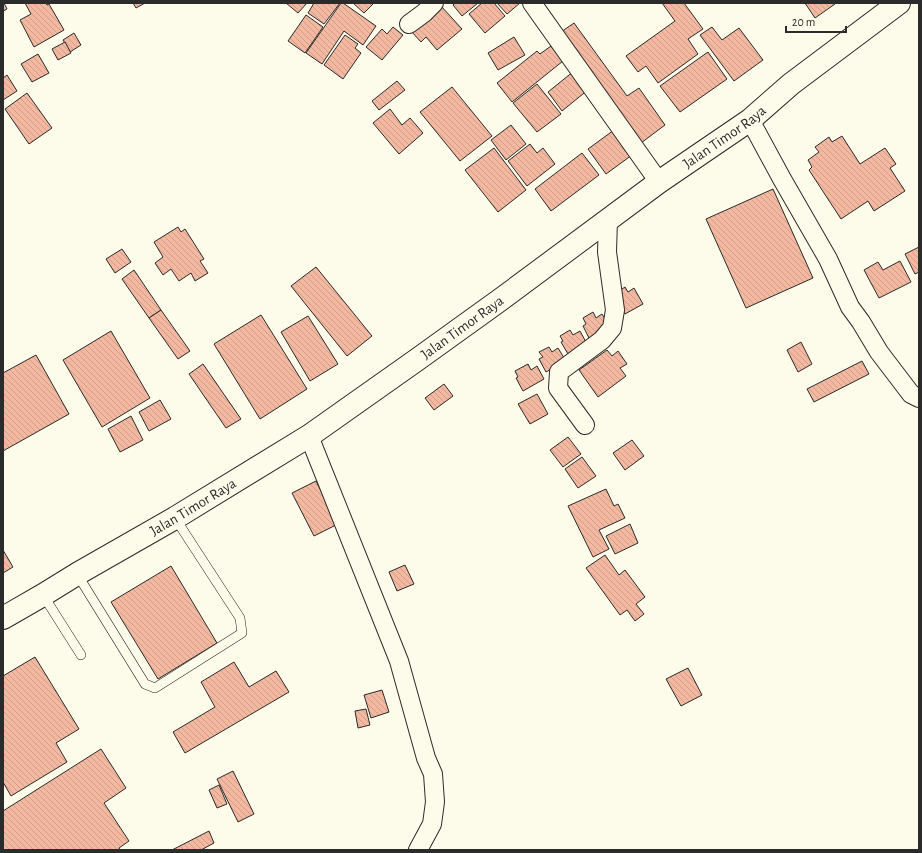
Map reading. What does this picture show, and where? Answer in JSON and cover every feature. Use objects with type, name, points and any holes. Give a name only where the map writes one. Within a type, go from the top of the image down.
[{"type":"highway","name":"Jalan Timor Raya","points":[[3,618],[175,518],[309,436],[418,359],[659,182],[750,120],[792,84],[899,3]]},
{"type":"street","points":[[409,24],[424,13],[434,3]]},
{"type":"street","points":[[532,3],[659,182]]},
{"type":"street","points":[[750,120],[828,259],[850,307],[879,352],[911,394],[919,398]]},
{"type":"street","points":[[585,425],[558,388],[558,380],[559,372],[602,340],[612,328],[615,310],[606,252],[608,220]]},
{"type":"street","points":[[309,436],[399,661],[426,758],[433,774],[435,802],[432,824],[418,850]]},
{"type":"lane","points":[[77,574],[146,684],[155,688],[242,633],[240,618],[175,518]]},
{"type":"lane","points":[[43,595],[81,655]]},
{"type":"building","points":[[3,3],[7,9],[3,11]]},
{"type":"building","points":[[25,3],[49,4],[64,30],[34,47],[20,20],[31,14]]},
{"type":"building","points":[[133,3],[145,3],[136,8]]},
{"type":"building","points":[[286,3],[307,3],[298,13]]},
{"type":"building","points":[[314,3],[340,3],[324,24],[308,13]]},
{"type":"building","points":[[341,3],[376,26],[363,45],[344,31],[322,64],[306,53]]},
{"type":"building","points":[[353,3],[374,3],[364,13]]},
{"type":"building","points":[[455,3],[478,3],[462,16],[453,5]]},
{"type":"building","points":[[482,3],[494,3],[505,16],[485,33],[469,14]]},
{"type":"building","points":[[497,3],[520,3],[507,14]]},
{"type":"building","points":[[662,3],[684,3],[703,29],[688,39],[698,54],[658,83],[646,66],[638,72],[626,56],[675,21]]},
{"type":"building","points":[[805,3],[834,3],[835,4],[815,18]]},
{"type":"building","points":[[441,6],[462,29],[437,50],[426,37],[421,42],[411,31]]},
{"type":"building","points":[[306,15],[323,27],[305,53],[288,41]]},
{"type":"building","points":[[574,23],[627,96],[639,88],[665,125],[641,143],[561,32]]},
{"type":"building","points":[[393,27],[403,35],[382,60],[366,47],[382,29],[387,34]]},
{"type":"building","points":[[712,27],[722,40],[739,28],[763,60],[734,81],[700,35]]},
{"type":"building","points":[[74,33],[81,45],[70,52],[63,40]]},
{"type":"building","points":[[345,35],[358,44],[355,48],[361,53],[343,79],[324,65]]},
{"type":"building","points":[[514,37],[525,55],[498,70],[488,53]]},
{"type":"building","points":[[65,42],[71,53],[58,60],[52,49]]},
{"type":"building","points":[[551,46],[563,61],[512,102],[497,83],[537,51],[540,54]]},
{"type":"building","points":[[708,52],[727,79],[680,112],[660,86]]},
{"type":"building","points":[[38,54],[49,73],[32,82],[21,64]]},
{"type":"building","points":[[574,71],[589,89],[562,111],[548,92]]},
{"type":"building","points":[[7,75],[17,91],[3,100],[3,78]]},
{"type":"building","points":[[397,81],[405,90],[379,110],[372,101]]},
{"type":"building","points":[[537,84],[561,114],[537,132],[513,103]]},
{"type":"building","points":[[452,87],[492,136],[460,161],[420,112]]},
{"type":"building","points":[[27,93],[52,128],[29,144],[5,109]]},
{"type":"building","points":[[390,109],[402,125],[410,118],[423,133],[399,154],[373,123]]},
{"type":"building","points":[[511,125],[526,144],[506,160],[491,140]]},
{"type":"building","points":[[614,130],[632,155],[606,174],[588,149]]},
{"type":"building","points":[[842,136],[860,164],[885,148],[896,164],[890,168],[905,191],[874,211],[868,201],[841,219],[809,170],[812,167],[808,160],[819,152],[815,147],[829,137],[832,142]]},
{"type":"building","points":[[530,144],[537,153],[543,148],[555,164],[527,186],[508,161]]},
{"type":"building","points":[[494,148],[526,190],[498,212],[465,170]]},
{"type":"building","points":[[582,153],[599,175],[551,211],[535,189]]},
{"type":"building","points":[[773,189],[813,278],[746,308],[706,219]]},
{"type":"building","points":[[178,227],[181,232],[185,229],[204,259],[200,261],[208,273],[195,281],[191,273],[179,281],[171,269],[163,275],[155,263],[163,257],[154,242]]},
{"type":"building","points":[[919,247],[919,272],[915,274],[905,254]]},
{"type":"building","points":[[122,249],[131,262],[115,273],[106,259]]},
{"type":"building","points":[[900,261],[911,282],[879,298],[864,270],[878,262],[883,270]]},
{"type":"building","points":[[316,267],[372,336],[347,356],[291,286]]},
{"type":"building","points":[[134,270],[161,310],[149,318],[122,279]]},
{"type":"building","points":[[625,287],[628,292],[634,288],[643,304],[625,314],[617,301],[616,293]]},
{"type":"building","points":[[161,310],[190,351],[178,359],[149,318]]},
{"type":"building","points":[[593,312],[596,318],[602,314],[609,326],[589,338],[583,326],[586,324],[583,318]]},
{"type":"building","points":[[261,315],[307,389],[260,419],[214,344]]},
{"type":"building","points":[[308,316],[338,364],[310,381],[281,332]]},
{"type":"building","points":[[570,330],[573,335],[580,331],[587,344],[568,354],[561,342],[563,341],[560,336]]},
{"type":"building","points":[[111,331],[150,398],[102,427],[63,360]]},
{"type":"building","points":[[801,342],[812,364],[798,372],[787,350]]},
{"type":"building","points":[[549,347],[552,352],[558,348],[566,361],[546,372],[539,359],[543,357],[539,352]]},
{"type":"building","points":[[607,350],[612,356],[618,351],[627,364],[620,368],[626,376],[598,397],[579,370]]},
{"type":"building","points":[[36,355],[69,414],[3,451],[3,373]]},
{"type":"building","points":[[862,361],[869,374],[814,402],[807,389]]},
{"type":"building","points":[[203,364],[241,419],[226,428],[189,374]]},
{"type":"building","points":[[528,364],[531,370],[537,366],[544,379],[523,391],[516,378],[518,377],[515,371]]},
{"type":"building","points":[[444,384],[453,396],[434,410],[425,398]]},
{"type":"building","points":[[537,394],[548,414],[530,424],[518,404]]},
{"type":"building","points":[[160,400],[171,419],[149,431],[139,412]]},
{"type":"building","points":[[131,416],[143,440],[120,452],[108,429]]},
{"type":"building","points":[[568,437],[581,454],[563,467],[550,450]]},
{"type":"building","points":[[632,440],[644,456],[625,470],[613,453]]},
{"type":"building","points":[[582,457],[596,476],[578,488],[565,469]]},
{"type":"building","points":[[316,481],[338,524],[314,536],[292,493]]},
{"type":"building","points":[[606,489],[614,506],[618,504],[625,518],[599,530],[609,549],[593,557],[568,506]]},
{"type":"building","points":[[630,524],[638,543],[615,554],[606,536]]},
{"type":"building","points":[[3,550],[13,567],[3,573]]},
{"type":"building","points":[[605,555],[619,575],[625,570],[645,597],[636,604],[644,614],[635,621],[627,610],[620,615],[586,568]]},
{"type":"building","points":[[405,565],[414,584],[397,591],[389,572]]},
{"type":"building","points":[[171,566],[217,643],[158,679],[111,602]]},
{"type":"building","points":[[35,657],[79,729],[56,743],[67,762],[11,796],[3,782],[3,676]]},
{"type":"building","points":[[234,662],[249,687],[276,671],[289,692],[185,753],[173,732],[215,707],[201,682]]},
{"type":"building","points":[[688,668],[702,695],[681,706],[666,679]]},
{"type":"building","points":[[382,690],[389,712],[371,718],[364,695]]},
{"type":"building","points":[[366,709],[370,725],[358,728],[355,711]]},
{"type":"building","points":[[101,749],[126,788],[104,803],[129,841],[119,848],[120,850],[3,850],[3,811]]},
{"type":"building","points":[[233,771],[254,814],[238,822],[217,779]]},
{"type":"building","points":[[219,785],[227,804],[217,808],[209,790]]},
{"type":"building","points":[[209,831],[214,843],[201,850],[172,850]]}]
